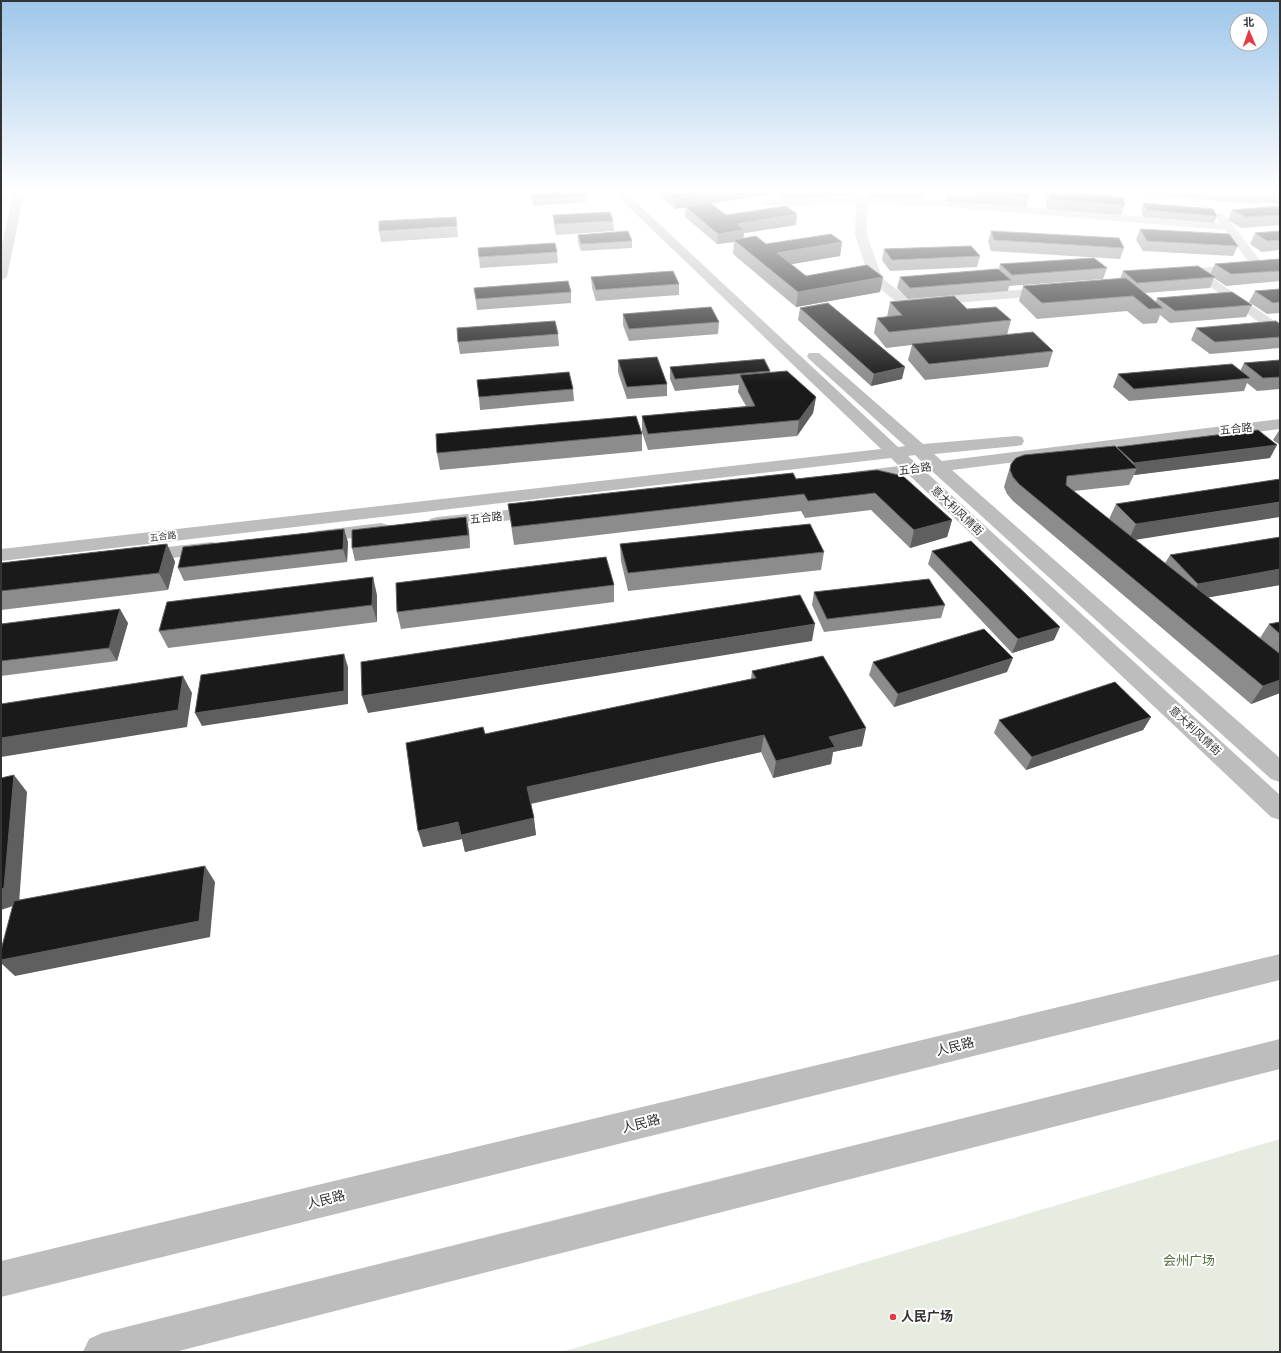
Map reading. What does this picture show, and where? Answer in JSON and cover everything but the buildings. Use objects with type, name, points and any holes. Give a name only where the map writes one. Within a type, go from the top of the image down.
[{"type":"street","points":[[1,277],[6,256]]},
{"type":"street","name":"意大利风情街","points":[[685,256],[895,453],[935,466],[1280,772]]},
{"type":"street","points":[[703,256],[764,311]]},
{"type":"street","points":[[868,256],[876,280],[906,303],[1060,290]]},
{"type":"street","points":[[1251,256],[1259,267]]},
{"type":"street","points":[[1280,265],[1196,272],[1280,331]]},
{"type":"street","name":"意大利风情街","points":[[805,349],[915,460],[1280,810]]},
{"type":"street","name":"五合路","points":[[842,478],[915,460],[1148,429],[1280,414]]},
{"type":"street","name":"五合路","points":[[935,466],[1280,424]]},
{"type":"street","name":"五合路","points":[[1,556],[895,453]]},
{"type":"street","name":"五合路","points":[[421,525],[556,510]]},
{"type":"street","points":[[302,538],[398,528]]},
{"type":"street","name":"五合路","points":[[128,558],[231,546]]},
{"type":"street","name":"人民路","points":[[1,1279],[1280,967]]},
{"type":"street","points":[[102,1352],[1280,1054]]},
{"type":"green space","name":"会州广场","points":[[1280,1139],[1280,1352],[562,1352]]},
{"type":"place","name":"人民广场","points":[[893,1317]]}]
